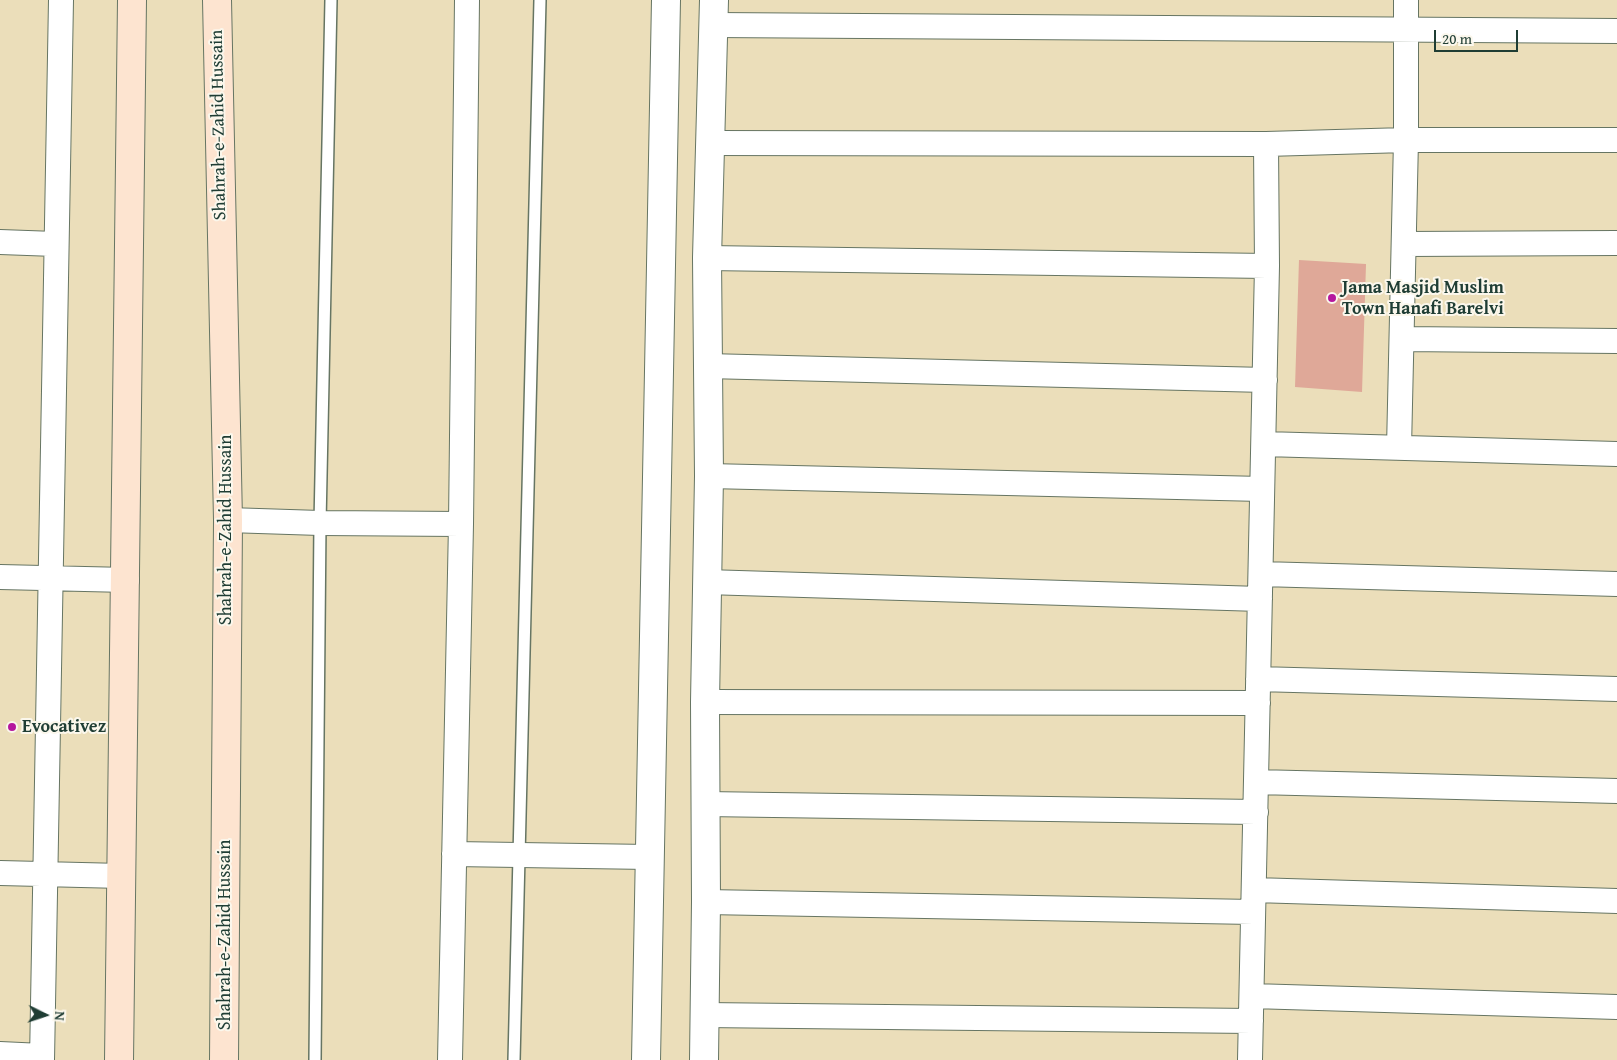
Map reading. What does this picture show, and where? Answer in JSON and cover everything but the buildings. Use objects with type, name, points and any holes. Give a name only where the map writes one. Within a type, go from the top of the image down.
[{"type":"main road","points":[[119,1060],[132,0]]},
{"type":"main road","name":"Shahrah-e-Zahid Hussain","points":[[216,0],[228,520],[224,1060]]},
{"type":"street","points":[[0,1054],[42,1058],[47,874],[50,578],[61,0]]},
{"type":"street","points":[[450,1060],[468,0]]},
{"type":"street","points":[[646,1060],[666,0]]},
{"type":"street","points":[[1399,448],[1406,140],[1406,0]]},
{"type":"street","points":[[704,1060],[706,582],[709,476],[707,258],[714,12],[1406,30],[1617,31]]},
{"type":"street","points":[[710,143],[1266,144],[1406,140],[1617,140]]},
{"type":"street","points":[[1250,1060],[1264,444],[1267,266],[1266,144]]},
{"type":"street","points":[[0,242],[56,244]]},
{"type":"street","points":[[1404,244],[1617,243]]},
{"type":"street","points":[[707,258],[1267,266]]},
{"type":"street","points":[[1402,339],[1617,341]]},
{"type":"street","points":[[707,366],[1265,380]]},
{"type":"street","points":[[1264,444],[1617,454]]},
{"type":"street","points":[[709,476],[1262,489]]},
{"type":"street","points":[[228,520],[320,524],[460,524]]},
{"type":"street","points":[[1261,574],[1617,584]]},
{"type":"street","points":[[0,577],[126,580]]},
{"type":"street","points":[[706,582],[1260,598]]},
{"type":"street","points":[[1258,679],[1617,689]]},
{"type":"street","points":[[705,702],[1258,703]]},
{"type":"street","points":[[1256,782],[1617,791]]},
{"type":"street","points":[[705,804],[1256,812]]},
{"type":"street","points":[[454,854],[649,857]]},
{"type":"street","points":[[0,873],[122,876]]},
{"type":"street","points":[[706,902],[1617,901]]},
{"type":"street","points":[[1252,996],[1617,1007]]},
{"type":"street","points":[[704,1015],[1251,1022]]},
{"type":"lane","points":[[315,1060],[320,524],[331,0]]},
{"type":"lane","points":[[514,1060],[540,0]]},
{"type":"place","name":"Jama Masjid Muslim Town Hanafi Barelvi","points":[[1332,298]]},
{"type":"place","name":"Evocativez","points":[[12,727]]}]
